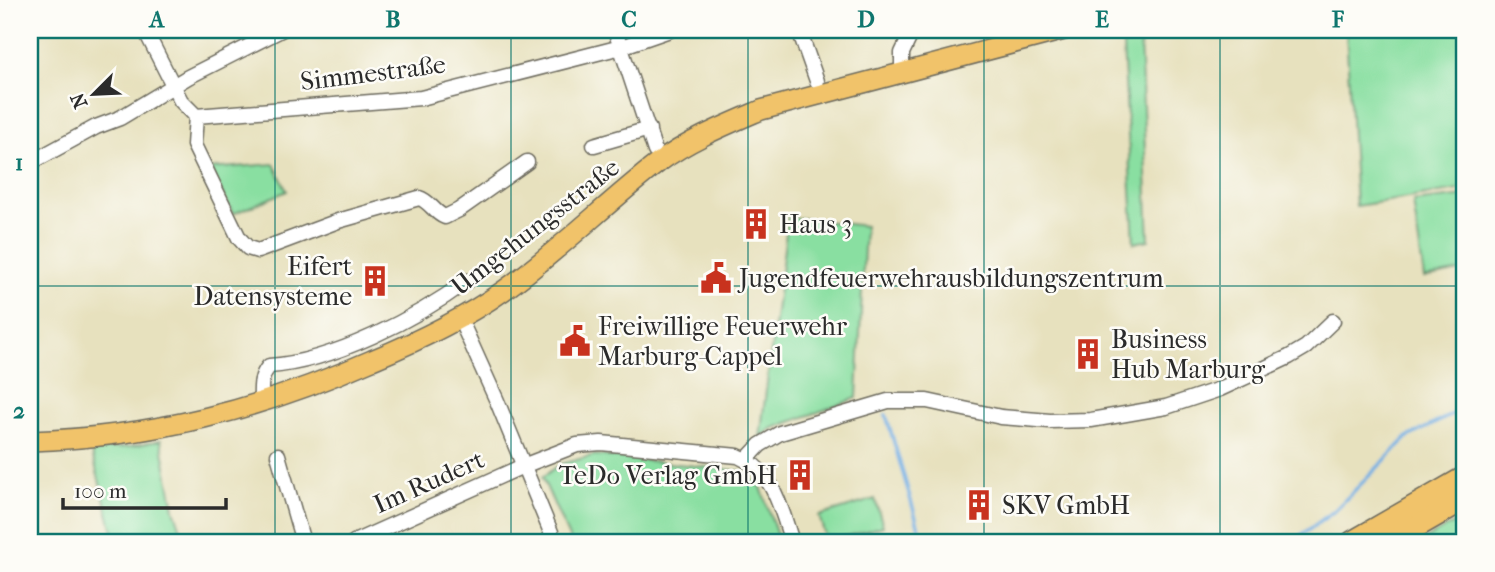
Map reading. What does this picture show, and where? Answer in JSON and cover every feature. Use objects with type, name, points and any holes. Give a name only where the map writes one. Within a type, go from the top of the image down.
[{"type":"highway","points":[[1352,542],[1465,477]]},
{"type":"highway","points":[[1390,542],[1465,499]]},
{"type":"main road","name":"Umgehungsstraße","points":[[30,440],[82,439],[159,429],[261,403],[346,372],[460,318],[503,291],[659,162],[719,127],[761,110],[1065,30]]},
{"type":"street","points":[[145,30],[185,108],[196,116],[193,135],[197,154],[239,239],[248,248],[258,251],[338,220],[419,198],[445,217],[527,162]]},
{"type":"street","points":[[30,163],[96,127],[120,118],[281,30]]},
{"type":"street","points":[[615,30],[655,151]]},
{"type":"street","name":"Simmestraße","points":[[196,116],[421,98],[621,47],[670,30]]},
{"type":"street","points":[[799,30],[817,81]]},
{"type":"street","points":[[902,72],[902,53],[913,30]]},
{"type":"street","points":[[594,145],[649,129]]},
{"type":"street","points":[[261,403],[260,383],[269,366],[291,365],[364,340],[451,293],[467,281]]},
{"type":"street","points":[[460,318],[498,401],[555,542]]},
{"type":"street","points":[[792,542],[772,487],[765,475],[747,460],[760,445],[780,433],[888,401],[926,401],[1001,417],[1050,421],[1091,420],[1146,411],[1220,389],[1289,357],[1307,347],[1333,321]]},
{"type":"street","name":"Im Rudert","points":[[354,542],[523,466],[587,443],[725,455],[747,460]]},
{"type":"street","points":[[278,454],[303,542]]},
{"type":"green space","points":[[1346,30],[1465,30],[1465,189],[1356,206]]},
{"type":"green space","points":[[1140,41],[1149,240],[1134,243],[1123,45]]},
{"type":"green space","points":[[274,164],[287,191],[233,214],[210,169]]},
{"type":"green space","points":[[1465,196],[1465,270],[1424,278],[1413,202]]},
{"type":"green space","points":[[788,217],[865,226],[857,398],[771,429],[760,438]]},
{"type":"green space","points":[[161,440],[174,509],[185,542],[116,542],[91,450],[129,447]]},
{"type":"green space","points":[[595,455],[742,471],[761,487],[779,542],[665,542],[663,539],[655,542],[571,542],[542,477],[561,464]]},
{"type":"green space","points":[[875,499],[883,526],[827,542],[819,516]]},
{"type":"green space","points":[[1465,517],[1465,541],[1420,542]]},
{"type":"waterway","points":[[1292,542],[1334,511],[1408,437],[1465,408]]},
{"type":"waterway","points":[[886,415],[923,542]]},
{"type":"place","name":"Haus 3","points":[[756,224]]},
{"type":"place","name":"Jugendfeuerwehrausbildungszentrum","points":[[716,278]]},
{"type":"place","name":"Eifert Datensysteme","points":[[375,281]]},
{"type":"place","name":"Freiwillige Feuerwehr Marburg-Cappel","points":[[575,341]]},
{"type":"place","name":"Business Hub Marburg","points":[[1088,354]]},
{"type":"place","name":"TeDo Verlag GmbH","points":[[800,475]]},
{"type":"place","name":"SKV GmbH","points":[[979,505]]}]
